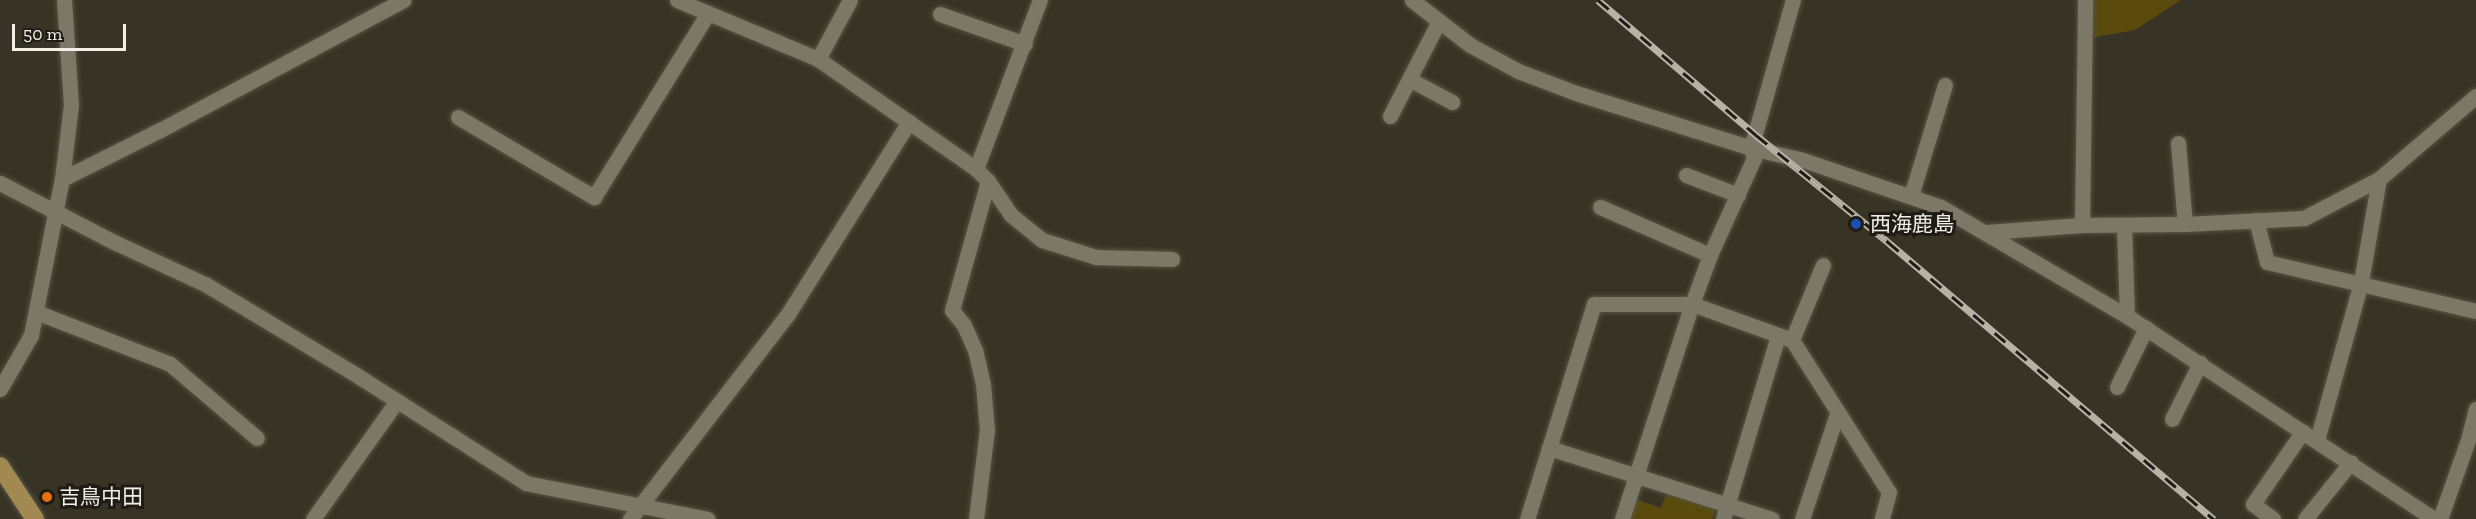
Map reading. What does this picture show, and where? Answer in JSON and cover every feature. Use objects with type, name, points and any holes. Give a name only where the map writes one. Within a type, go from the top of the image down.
[{"type":"main road","points":[[0,466],[35,519]]},
{"type":"street","points":[[0,389],[32,335],[62,179],[71,105],[64,0]]},
{"type":"street","points":[[62,179],[160,130],[403,0]]},
{"type":"street","points":[[677,0],[818,59],[976,169],[988,181],[1011,215],[1042,240],[1096,257],[1172,259]]},
{"type":"street","points":[[818,59],[850,0]]},
{"type":"street","points":[[976,169],[1040,0]]},
{"type":"street","points":[[1412,0],[1470,45],[1518,71],[1576,93],[1752,148],[1803,160],[1941,207],[1987,232],[2146,328],[2434,519]]},
{"type":"street","points":[[1622,519],[1692,304],[1710,255],[1754,158],[1752,148],[1793,0]]},
{"type":"street","points":[[2082,225],[2085,0]]},
{"type":"street","points":[[458,117],[594,197],[708,13]]},
{"type":"street","points":[[940,14],[1025,44]]},
{"type":"street","points":[[1390,116],[1439,21]]},
{"type":"street","points":[[1409,80],[1452,102]]},
{"type":"street","points":[[1911,196],[1945,84]]},
{"type":"street","points":[[1987,232],[2082,225],[2185,224],[2304,218],[2379,179],[2476,96]]},
{"type":"street","points":[[635,513],[788,315],[909,122]]},
{"type":"street","points":[[2178,143],[2185,224]]},
{"type":"street","points":[[1686,175],[1738,195]]},
{"type":"street","points":[[2316,440],[2361,282],[2379,179]]},
{"type":"street","points":[[976,519],[987,430],[983,384],[975,350],[964,325],[952,310],[988,181]]},
{"type":"street","points":[[0,183],[55,209],[114,242],[205,284],[526,483],[635,513],[707,519]]},
{"type":"street","points":[[1600,207],[1710,255]]},
{"type":"street","points":[[2256,220],[2267,262],[2361,282],[2476,311]]},
{"type":"street","points":[[2124,225],[2127,316]]},
{"type":"street","points":[[1725,512],[1785,338],[1823,265]]},
{"type":"street","points":[[1527,519],[1594,304],[1692,304],[1785,338],[1889,492],[1881,519]]},
{"type":"street","points":[[36,312],[170,364],[257,438]]},
{"type":"street","points":[[2117,387],[2146,328]]},
{"type":"street","points":[[2172,418],[2200,363]]},
{"type":"street","points":[[313,519],[397,401]]},
{"type":"street","points":[[2440,519],[2468,440],[2476,409]]},
{"type":"street","points":[[1802,519],[1837,414]]},
{"type":"street","points":[[2273,519],[2253,504],[2303,431]]},
{"type":"street","points":[[1549,448],[1636,476],[1725,512],[1772,519]]},
{"type":"street","points":[[2305,519],[2351,462]]},
{"type":"shaded area","points":[[2090,0],[2181,0],[2135,30],[2090,38]]},
{"type":"shaded area","points":[[1667,491],[1713,505],[1715,510],[1712,519],[1629,519],[1635,499],[1661,508]]},
{"type":"railway","points":[[1598,0],[2214,519]]},
{"type":"place","name":"西海鹿島","points":[[1856,224]]},
{"type":"place","name":"吉鳥中田","points":[[47,497]]}]
